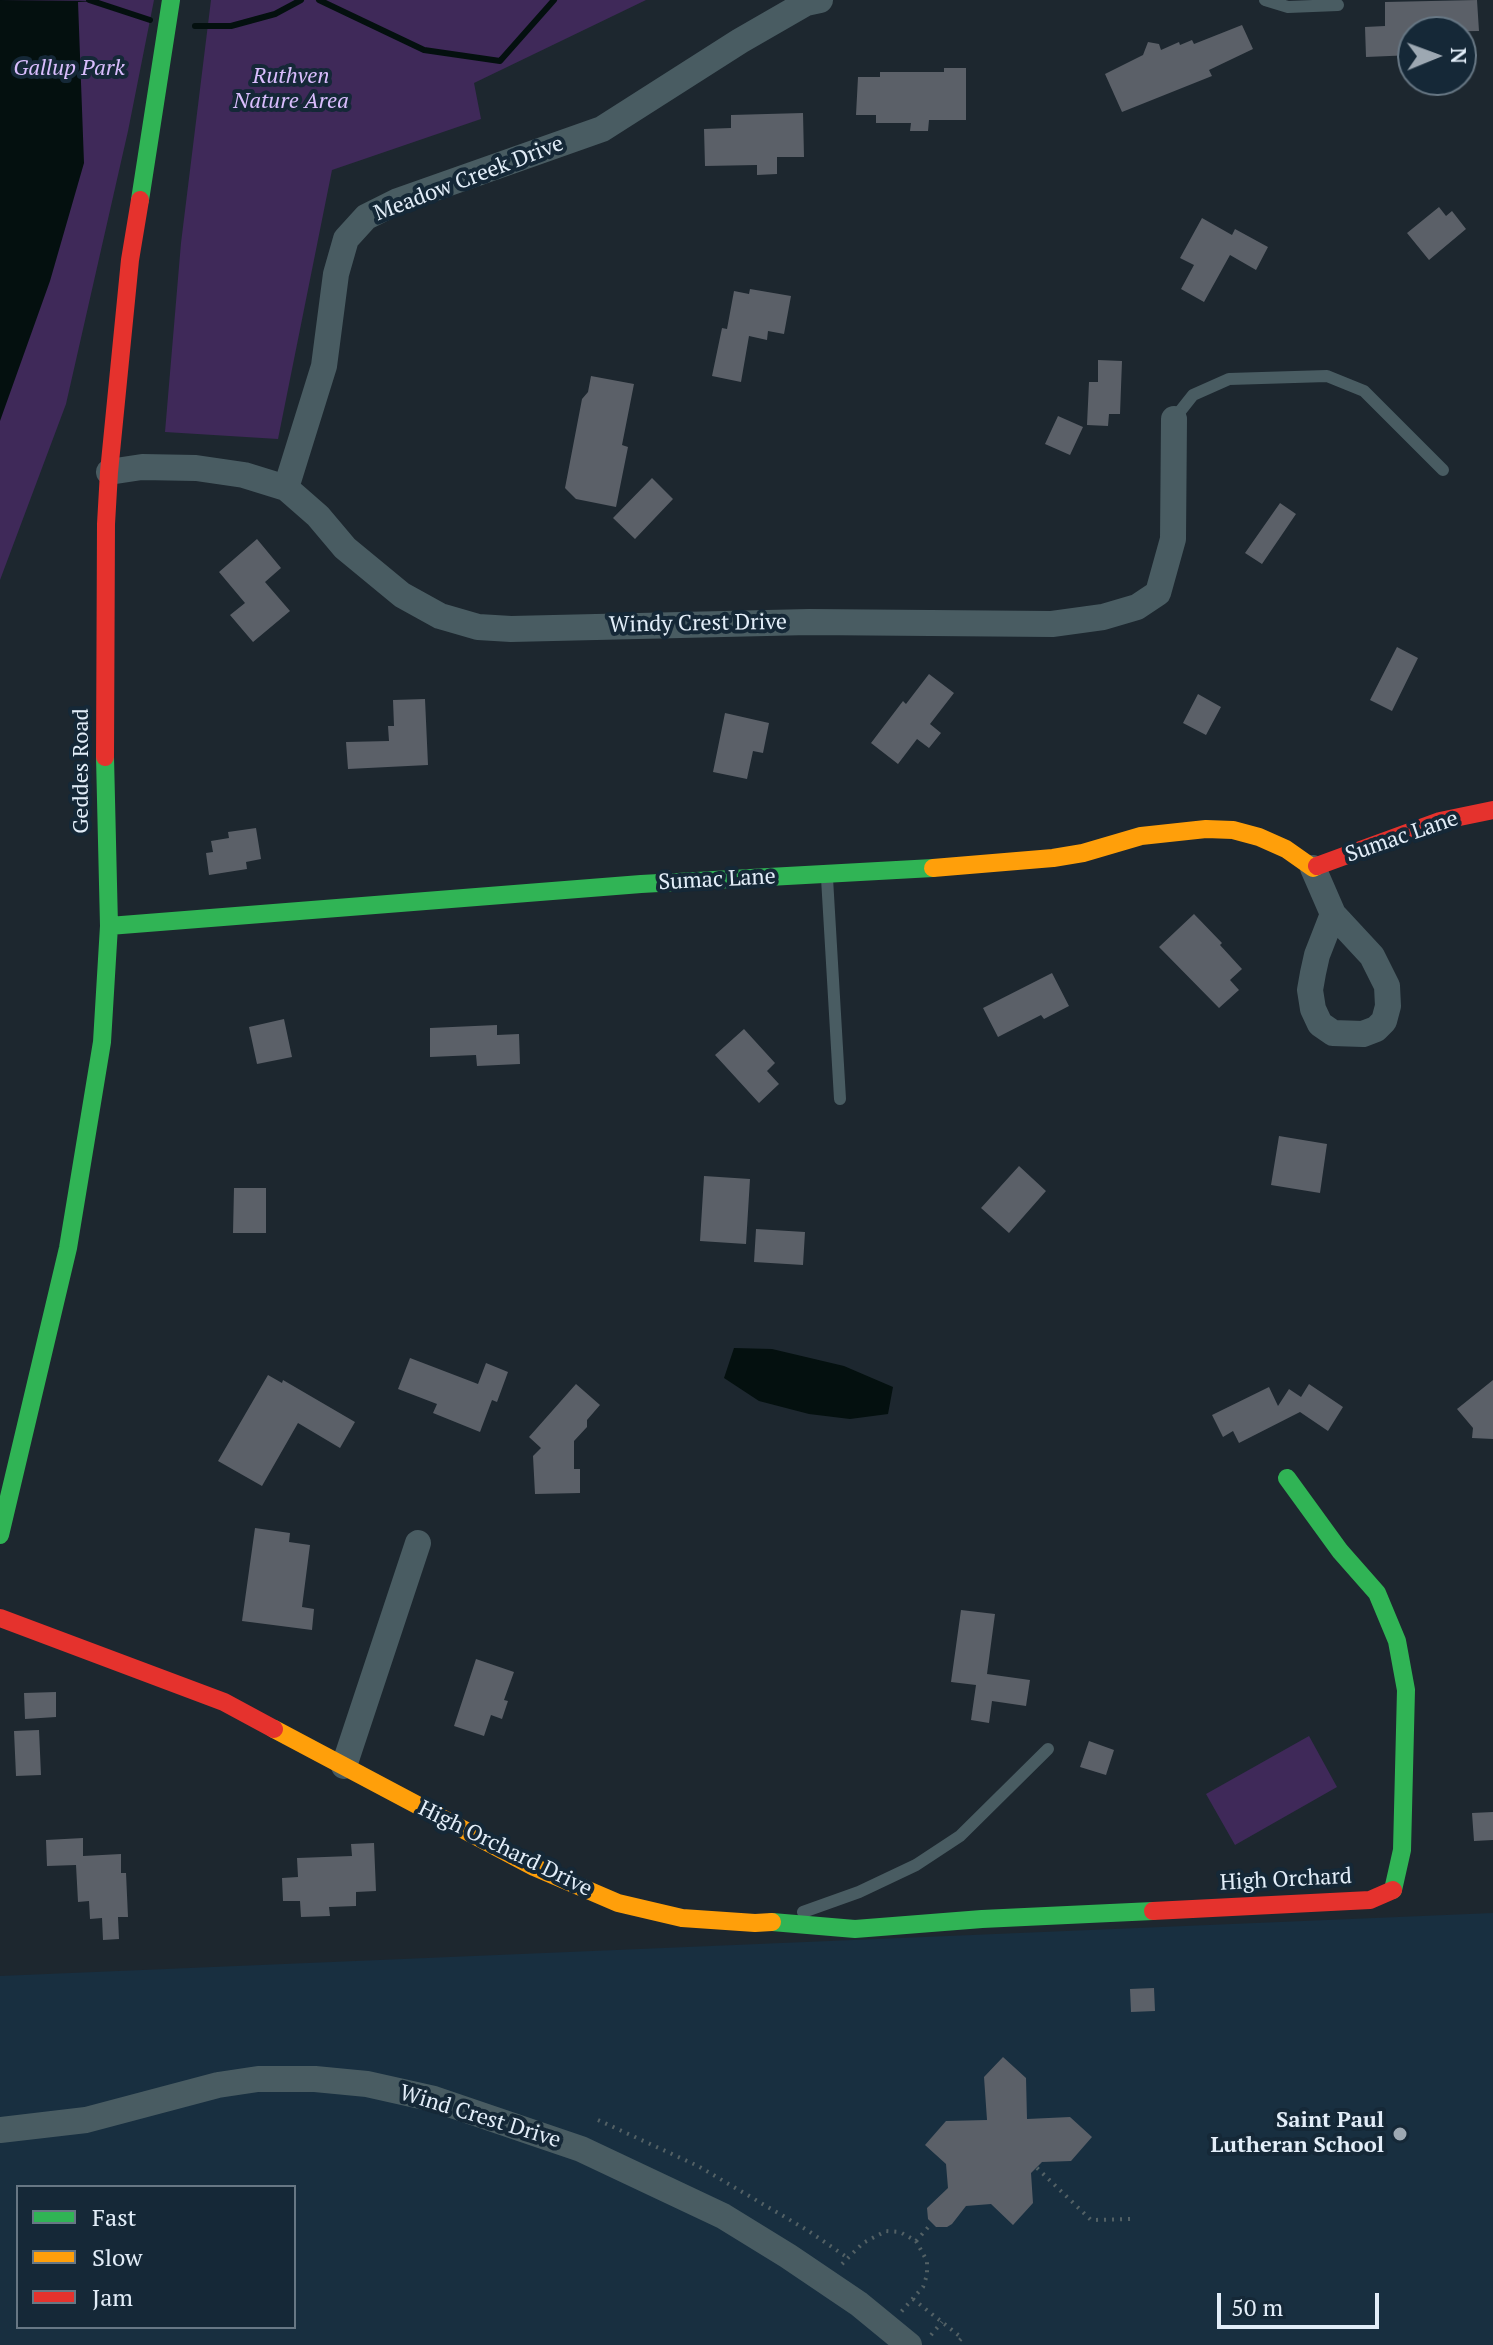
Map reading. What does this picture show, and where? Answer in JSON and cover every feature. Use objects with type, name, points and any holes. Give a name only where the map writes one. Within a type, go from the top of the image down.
[{"type":"street","name":"Geddes Road","points":[[0,1535],[68,1248],[102,1042],[109,926],[105,768],[109,472],[130,260],[171,0]]},
{"type":"street","name":"Meadow Creek Drive","points":[[286,488],[324,366],[336,274],[346,239],[366,217],[398,201],[602,129],[740,41],[806,3],[820,0]]},
{"type":"street","name":"Windy Crest Drive","points":[[109,472],[142,467],[196,468],[244,475],[286,488],[318,516],[345,548],[402,595],[440,616],[478,627],[511,629],[809,622],[1052,624],[1103,617],[1137,607],[1158,593],[1173,539],[1174,419]]},
{"type":"street","name":"Sumac Lane","points":[[109,926],[626,885],[939,868],[1053,858],[1083,853],[1141,836],[1206,829],[1233,830],[1259,837],[1286,849],[1313,868],[1440,821],[1493,810]]},
{"type":"street","points":[[1313,868],[1333,914]]},
{"type":"street","name":"High Orchard","points":[[778,1921],[855,1929],[982,1919],[1370,1900],[1393,1892],[1402,1850],[1406,1690],[1397,1641],[1377,1593],[1340,1551],[1287,1478]]},
{"type":"street","points":[[344,1766],[418,1543]]},
{"type":"street","name":"High Orchard Drive","points":[[0,1618],[224,1702],[534,1867],[618,1903],[682,1918],[755,1923],[778,1921]]},
{"type":"street","name":"Wind Crest Drive","points":[[0,2130],[86,2120],[218,2085],[258,2079],[315,2079],[367,2084],[434,2099],[581,2149],[723,2216],[859,2304],[909,2345]]},
{"type":"lane","points":[[1265,0],[1288,7],[1338,5]]},
{"type":"lane","points":[[1174,419],[1193,395],[1229,379],[1327,376],[1364,391],[1443,470]]},
{"type":"lane","points":[[827,874],[840,1099]]},
{"type":"lane","name":"High Orchard Drive","points":[[778,1921],[859,1892],[916,1865],[960,1836],[1048,1749]]},
{"type":"path","points":[[598,2120],[711,2174],[807,2230],[848,2258]]},
{"type":"path","points":[[1037,2168],[1091,2220],[1132,2219]]},
{"type":"path","points":[[916,2241],[931,2224]]},
{"type":"path","points":[[835,2272],[873,2236],[886,2231],[900,2232],[916,2241],[927,2261],[927,2275],[923,2287],[897,2316]]},
{"type":"path","points":[[913,2299],[962,2338],[957,2343]]},
{"type":"path","points":[[937,2327],[942,2322]]},
{"type":"shaded area","points":[[0,0],[98,1],[78,2],[84,163],[50,281],[0,421]]},
{"type":"shaded area","points":[[734,1348],[772,1349],[844,1366],[893,1387],[888,1414],[850,1419],[809,1414],[759,1401],[724,1378]]},
{"type":"shaded area","points":[[1493,1913],[1493,2345],[0,2345],[0,1976]]},
{"type":"green space","name":"Gallup Park","points":[[0,0],[154,0],[128,131],[66,404],[0,580]]},
{"type":"green space","name":"Ruthven Nature Area","points":[[211,0],[646,0],[474,83],[481,119],[332,170],[278,439],[165,432],[181,243]]},
{"type":"green space","points":[[1309,1736],[1337,1787],[1235,1845],[1206,1794]]},
{"type":"building","points":[[1477,0],[1479,31],[1477,16],[1397,16],[1397,56],[1366,57],[1365,27],[1385,26],[1385,2]]},
{"type":"building","points":[[1242,25],[1253,49],[1209,70],[1212,76],[1122,112],[1105,74],[1143,55],[1148,42],[1159,44],[1161,50],[1179,42],[1180,45],[1192,40],[1194,44]]},
{"type":"building","points":[[944,68],[966,68],[966,120],[929,120],[928,131],[910,131],[911,123],[876,123],[876,115],[856,115],[858,77],[880,77],[880,72],[944,72]]},
{"type":"building","points":[[803,113],[804,157],[777,157],[777,174],[757,175],[757,165],[705,166],[704,129],[731,128],[731,115]]},
{"type":"building","points":[[1439,207],[1446,216],[1452,211],[1466,229],[1429,260],[1407,233]]},
{"type":"building","points":[[1202,218],[1232,235],[1235,229],[1268,247],[1256,270],[1230,255],[1204,302],[1181,289],[1194,265],[1180,258]]},
{"type":"building","points":[[750,289],[791,296],[784,334],[768,331],[767,340],[749,336],[741,382],[712,376],[722,328],[727,329],[734,291],[749,294]]},
{"type":"building","points":[[1098,360],[1122,361],[1120,414],[1109,414],[1108,426],[1087,425],[1089,382],[1098,382]]},
{"type":"building","points":[[591,376],[634,384],[622,445],[628,447],[616,507],[576,499],[565,488],[582,399],[588,392]]},
{"type":"building","points":[[1058,416],[1083,427],[1070,455],[1045,444]]},
{"type":"building","points":[[652,478],[673,499],[635,539],[613,518]]},
{"type":"building","points":[[1280,503],[1296,514],[1262,564],[1245,553]]},
{"type":"building","points":[[257,539],[281,568],[265,582],[290,611],[253,642],[230,615],[245,603],[219,572]]},
{"type":"building","points":[[1397,647],[1418,658],[1392,711],[1370,700]]},
{"type":"building","points":[[929,674],[954,693],[930,724],[941,733],[929,748],[917,739],[898,764],[871,743],[903,701],[906,704]]},
{"type":"building","points":[[1198,694],[1221,707],[1206,735],[1183,723]]},
{"type":"building","points":[[425,699],[428,765],[348,769],[346,742],[389,741],[388,726],[394,726],[393,700]]},
{"type":"building","points":[[725,713],[769,723],[763,753],[753,751],[747,779],[713,772]]},
{"type":"building","points":[[256,828],[261,859],[246,862],[247,869],[209,875],[206,853],[213,852],[211,841],[229,838],[228,832]]},
{"type":"building","points":[[1194,914],[1242,969],[1230,980],[1239,990],[1219,1008],[1159,947]]},
{"type":"building","points":[[1052,973],[1069,1006],[1044,1019],[1041,1015],[998,1037],[983,1008]]},
{"type":"building","points":[[284,1019],[292,1057],[257,1064],[249,1027]]},
{"type":"building","points":[[497,1025],[497,1035],[519,1034],[520,1064],[477,1066],[476,1055],[430,1057],[430,1028]]},
{"type":"building","points":[[744,1029],[775,1063],[767,1071],[779,1084],[759,1103],[715,1055]]},
{"type":"building","points":[[1279,1136],[1327,1144],[1320,1193],[1271,1185]]},
{"type":"building","points":[[1019,1166],[1046,1191],[1009,1233],[981,1208]]},
{"type":"building","points":[[704,1176],[750,1179],[746,1244],[700,1241]]},
{"type":"building","points":[[234,1188],[266,1188],[266,1233],[233,1233]]},
{"type":"building","points":[[756,1229],[805,1232],[803,1265],[754,1262]]},
{"type":"building","points":[[410,1358],[478,1384],[486,1363],[508,1372],[497,1402],[492,1400],[480,1432],[433,1413],[437,1404],[398,1389]]},
{"type":"building","points":[[268,1375],[282,1383],[283,1380],[355,1422],[340,1448],[298,1423],[262,1486],[218,1461]]},
{"type":"building","points":[[1493,1380],[1493,1439],[1472,1438],[1473,1428],[1457,1409]]},
{"type":"building","points":[[576,1384],[600,1405],[574,1441],[574,1469],[580,1469],[580,1493],[535,1494],[533,1456],[541,1448],[529,1437]]},
{"type":"building","points":[[1309,1384],[1343,1407],[1328,1431],[1300,1412],[1239,1443],[1233,1431],[1223,1437],[1212,1415],[1269,1387],[1278,1406],[1289,1389],[1301,1397]]},
{"type":"building","points":[[255,1528],[290,1533],[289,1542],[310,1545],[302,1607],[314,1609],[312,1630],[242,1621]]},
{"type":"building","points":[[961,1610],[995,1614],[987,1674],[1030,1680],[1026,1706],[992,1701],[989,1723],[971,1720],[976,1685],[951,1682]]},
{"type":"building","points":[[476,1659],[514,1672],[504,1700],[508,1701],[502,1719],[491,1715],[484,1736],[454,1726]]},
{"type":"building","points":[[56,1692],[56,1717],[25,1719],[24,1693]]},
{"type":"building","points":[[39,1730],[41,1775],[16,1776],[14,1731]]},
{"type":"building","points":[[1089,1741],[1114,1750],[1106,1775],[1080,1767]]},
{"type":"building","points":[[1493,1812],[1493,1840],[1474,1841],[1472,1813]]},
{"type":"building","points":[[83,1838],[83,1856],[121,1854],[121,1873],[126,1873],[128,1917],[118,1917],[119,1939],[103,1940],[102,1918],[90,1919],[89,1901],[78,1902],[76,1865],[47,1866],[46,1840]]},
{"type":"building","points":[[374,1843],[376,1891],[356,1892],[356,1906],[329,1907],[330,1916],[301,1917],[300,1901],[283,1901],[282,1878],[298,1877],[297,1858],[352,1856],[351,1844]]},
{"type":"building","points":[[1154,1988],[1155,2011],[1131,2012],[1130,1989]]},
{"type":"building","points":[[1003,2057],[1026,2078],[1027,2119],[1070,2117],[1092,2137],[1071,2161],[1042,2162],[1031,2173],[1033,2203],[1013,2225],[991,2204],[966,2206],[952,2224],[936,2227],[928,2219],[927,2208],[948,2188],[946,2164],[925,2145],[946,2121],[987,2120],[984,2077]]},
{"type":"waterway","points":[[89,0],[150,20]]},
{"type":"waterway","points":[[195,26],[231,26],[275,14],[301,0]]},
{"type":"waterway","points":[[319,0],[424,50],[500,61],[554,0]]},
{"type":"traffic: fast","points":[[140,200],[171,0]]},
{"type":"traffic: fast","points":[[0,1535],[68,1248],[102,1042],[109,926],[105,757]]},
{"type":"traffic: fast","points":[[109,926],[641,884],[933,868]]},
{"type":"traffic: fast","points":[[1287,1478],[1340,1551],[1377,1593],[1397,1641],[1406,1690],[1402,1850],[1393,1890]]},
{"type":"traffic: fast","points":[[772,1922],[855,1929],[1153,1911]]},
{"type":"traffic: slow","points":[[933,868],[1053,858],[1083,853],[1141,836],[1206,829],[1233,830],[1259,837],[1286,849],[1313,868],[1317,866]]},
{"type":"traffic: slow","points":[[274,1729],[534,1867],[618,1903],[682,1918],[772,1922]]},
{"type":"traffic: jam","points":[[105,757],[109,472],[130,260],[140,200]]},
{"type":"traffic: jam","points":[[1317,866],[1440,821],[1493,810]]},
{"type":"traffic: jam","points":[[0,1618],[224,1702],[274,1729]]},
{"type":"traffic: jam","points":[[1153,1911],[1370,1900],[1393,1890]]},
{"type":"place","name":"Saint Paul Lutheran School","points":[[1400,2134]]}]
